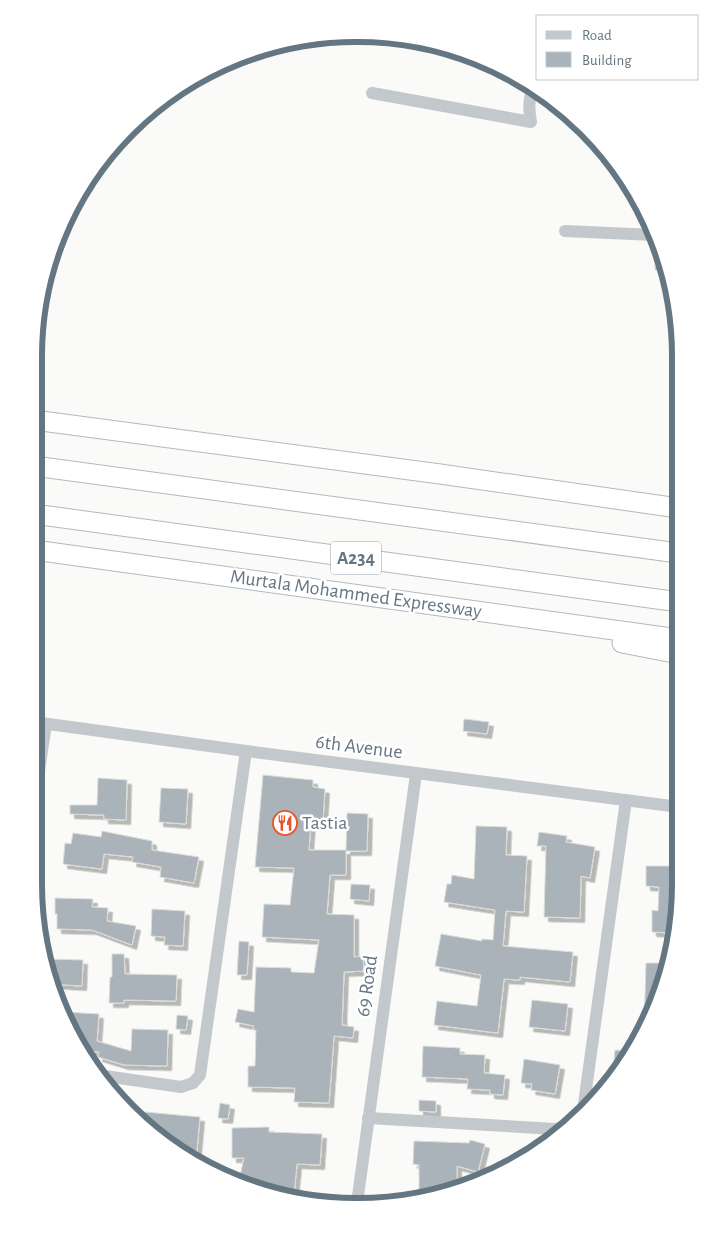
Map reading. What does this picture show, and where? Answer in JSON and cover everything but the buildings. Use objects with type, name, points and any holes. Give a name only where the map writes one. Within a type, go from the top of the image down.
[{"type":"highway","points":[[42,421],[672,507]]},
{"type":"highway","name":"A234","points":[[42,467],[672,552]]},
{"type":"highway","name":"Murtala Mohammed Expressway","points":[[42,515],[672,601]]},
{"type":"highway","name":"Murtala Mohammed Expressway","points":[[42,551],[672,638]]},
{"type":"highway","points":[[562,623],[609,640],[672,653]]},
{"type":"street","points":[[372,93],[531,122],[529,106],[531,95]]},
{"type":"street","points":[[565,232],[647,235]]},
{"type":"street","name":"6th Avenue","points":[[42,723],[246,752],[672,806]]},
{"type":"street","points":[[109,1077],[181,1088],[193,1083],[200,1075],[246,752]]},
{"type":"street","name":"69 Road","points":[[357,1198],[416,774]]},
{"type":"street","points":[[585,1099],[626,800]]},
{"type":"street","points":[[368,1118],[553,1129]]},
{"type":"place","name":"Tastia","points":[[285,823]]}]
